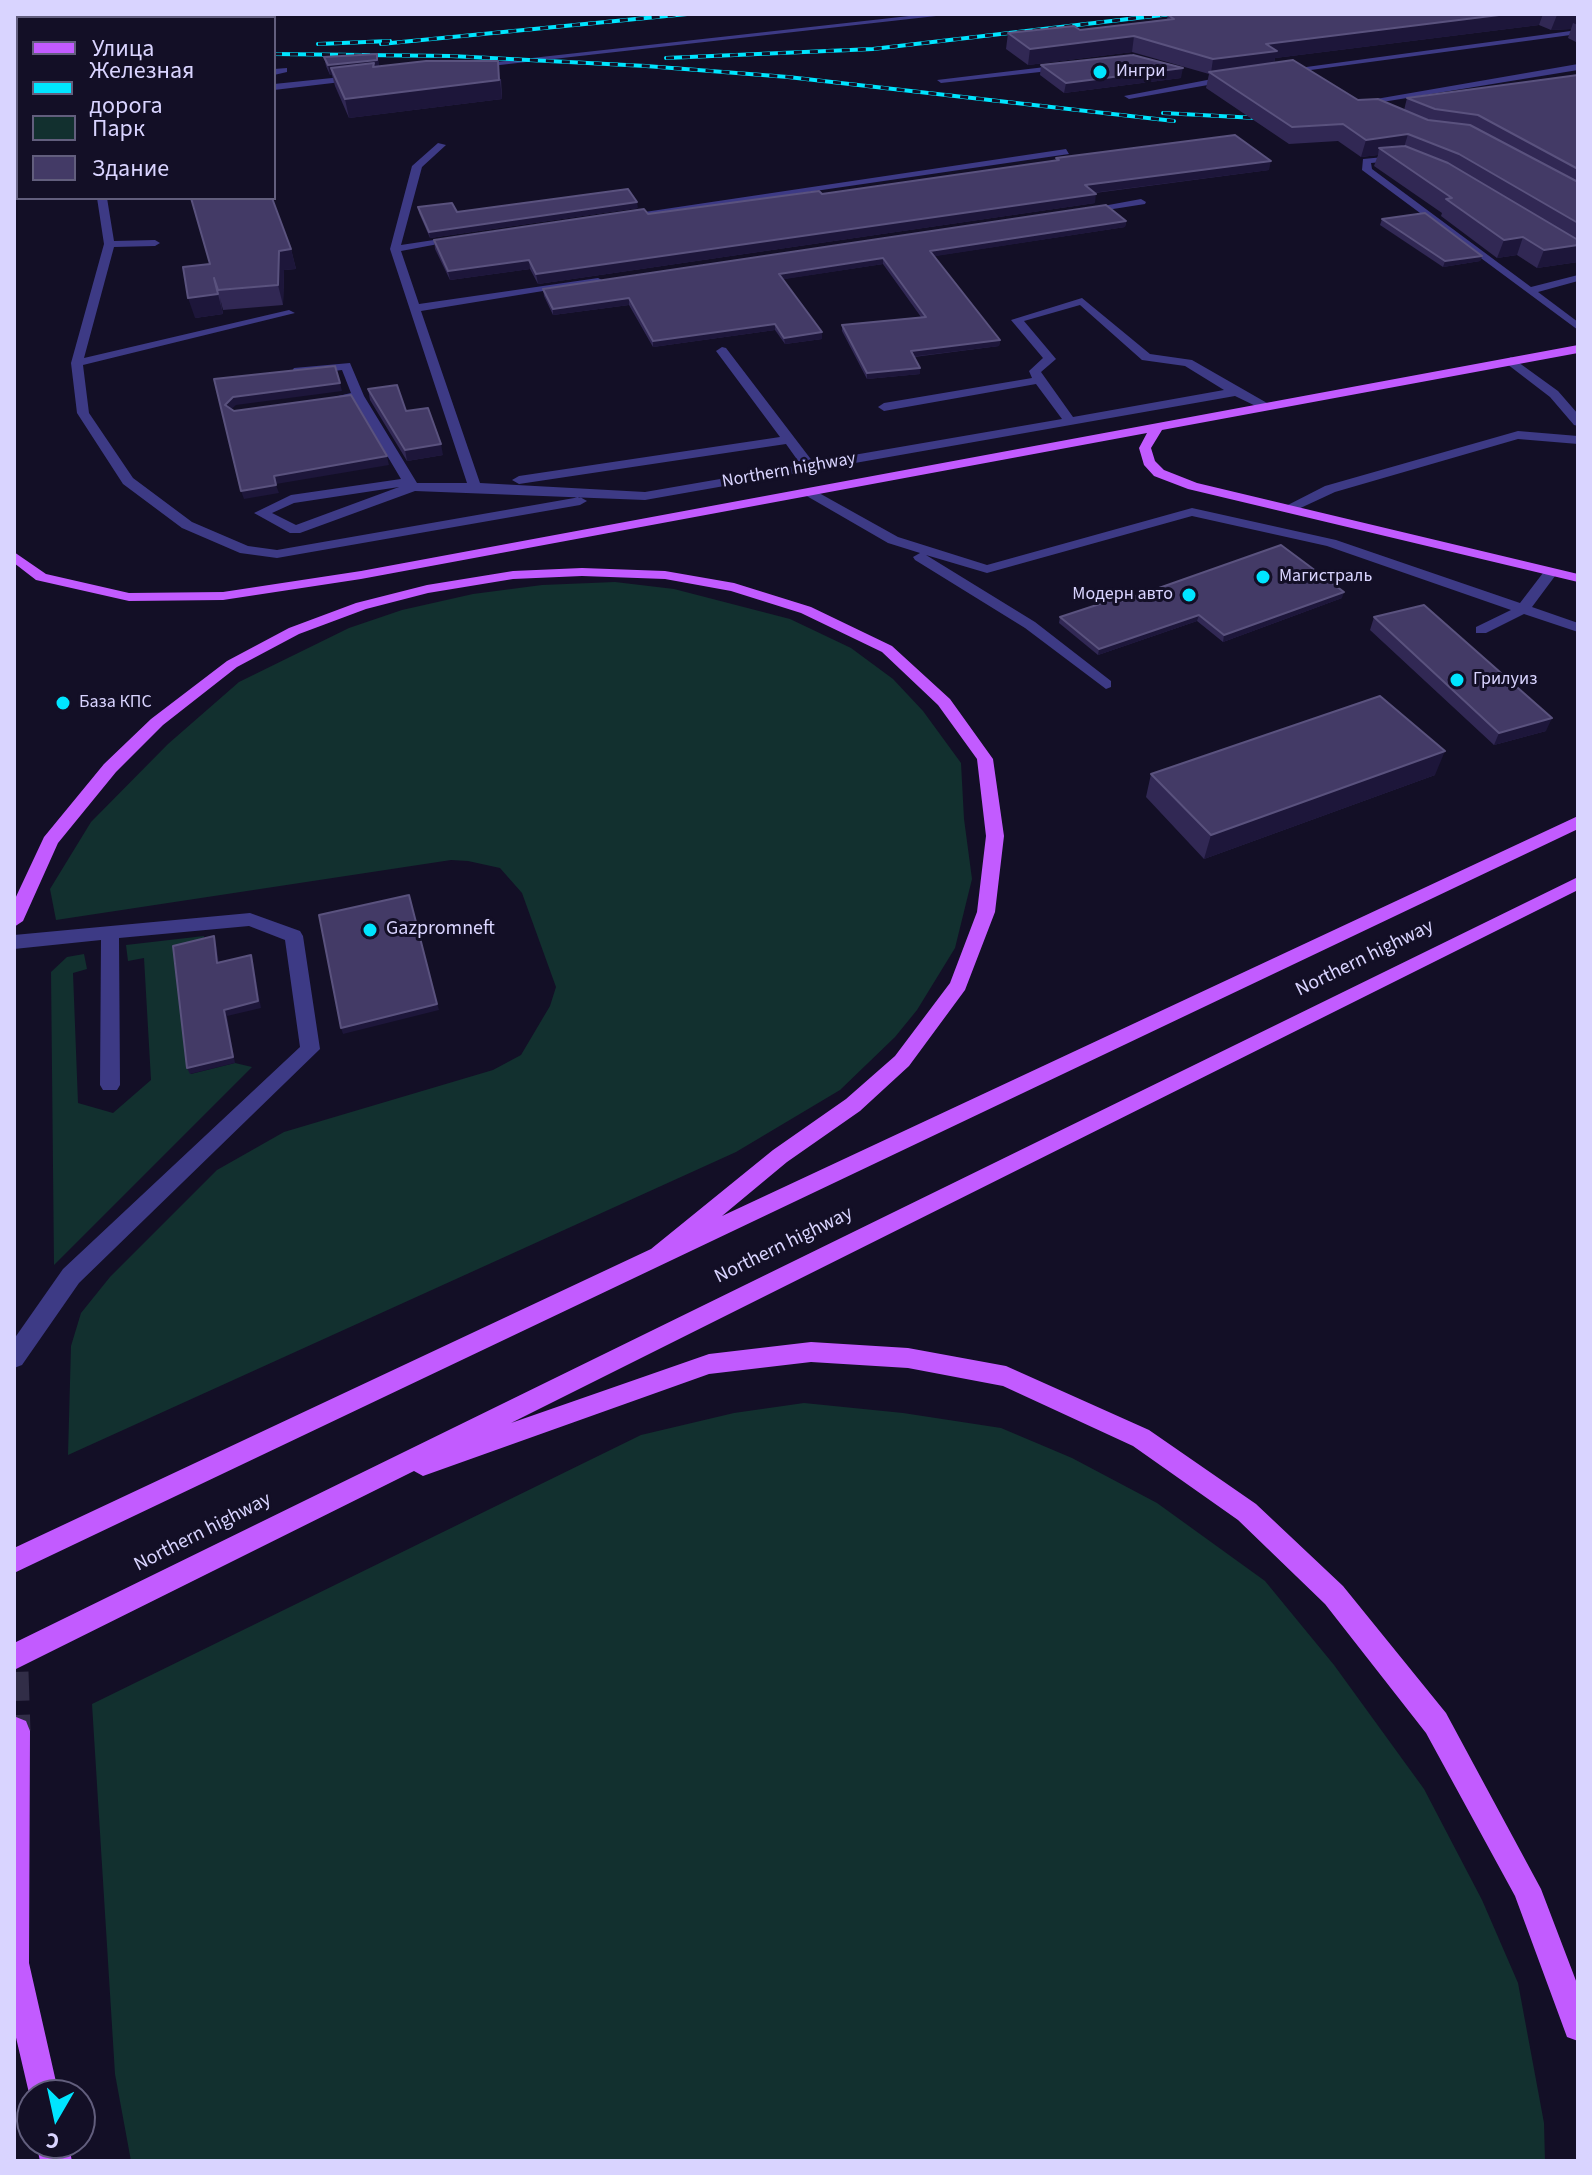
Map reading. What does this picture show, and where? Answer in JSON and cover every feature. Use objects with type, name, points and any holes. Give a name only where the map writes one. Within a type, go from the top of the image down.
[{"type":"main road","points":[[26,16],[50,14]]},
{"type":"main road","name":"Northern highway","points":[[14,556],[41,577],[85,589],[141,598],[223,596],[361,575],[1578,349]]},
{"type":"main road","points":[[1156,429],[1145,448],[1149,462],[1159,473],[1193,486],[1578,578]]},
{"type":"main road","points":[[14,921],[50,841],[110,768],[157,722],[232,664],[294,631],[361,606],[427,589],[513,575],[582,572],[665,575],[734,587],[806,610],[887,649],[944,702],[985,759],[995,836],[986,912],[958,985],[902,1061],[853,1105],[780,1156],[653,1261]]},
{"type":"main road","name":"Northern highway","points":[[14,1561],[1578,822]]},
{"type":"main road","name":"Northern highway","points":[[14,1657],[1578,883]]},
{"type":"main road","points":[[336,1496],[709,1364],[811,1352],[908,1358],[1006,1376],[1141,1438],[1247,1512],[1334,1595],[1436,1723],[1527,1889],[1578,2026]]},
{"type":"main road","points":[[16,1731],[15,1973],[39,2079]]},
{"type":"lane","points":[[461,66],[950,14]]},
{"type":"lane","points":[[1272,73],[1578,32]]},
{"type":"lane","points":[[941,80],[1073,65]]},
{"type":"lane","points":[[1380,113],[1358,103],[1578,67]]},
{"type":"lane","points":[[1185,73],[1211,81]]},
{"type":"lane","points":[[276,87],[373,76]]},
{"type":"lane","points":[[1129,96],[1242,77]]},
{"type":"lane","points":[[441,145],[417,166],[395,249],[475,487]]},
{"type":"lane","points":[[613,217],[1066,152]]},
{"type":"lane","points":[[1414,162],[1402,157],[1366,161],[1367,170],[1578,327]]},
{"type":"lane","points":[[102,200],[109,244],[77,363],[83,413],[128,481],[187,525],[245,550],[277,554],[587,500],[645,496],[1235,392]]},
{"type":"lane","points":[[1063,213],[1141,202]]},
{"type":"lane","points":[[395,249],[473,237]]},
{"type":"lane","points":[[109,244],[155,243]]},
{"type":"lane","points":[[1532,290],[1578,278]]},
{"type":"lane","points":[[416,308],[605,280]]},
{"type":"lane","points":[[1071,422],[1035,371],[1050,359],[1017,320],[1082,301],[1146,357],[1188,363],[1235,392],[1268,407]]},
{"type":"lane","points":[[77,363],[289,313]]},
{"type":"lane","points":[[722,351],[811,469]]},
{"type":"lane","points":[[1511,361],[1554,394],[1578,422]]},
{"type":"lane","points":[[285,373],[346,366],[358,396],[411,484]]},
{"type":"lane","points":[[884,407],[1039,380]]},
{"type":"lane","points":[[312,402],[358,396]]},
{"type":"lane","points":[[1289,508],[1330,489],[1518,435],[1578,440]]},
{"type":"lane","points":[[475,487],[787,440]]},
{"type":"lane","points":[[411,484],[295,530],[261,513],[291,499],[411,484],[645,496]]},
{"type":"lane","points":[[810,492],[1030,625],[1106,684]]},
{"type":"lane","points":[[645,496],[656,520]]},
{"type":"lane","points":[[893,540],[987,569],[1192,512],[1331,543],[1578,628]]},
{"type":"lane","points":[[1481,630],[1522,610],[1551,572]]},
{"type":"lane","points":[[14,942],[250,919],[294,936],[310,1049],[71,1276],[14,1358]]},
{"type":"lane","points":[[110,931],[110,1085]]},
{"type":"green space","points":[[615,582],[674,589],[790,619],[851,648],[893,679],[923,711],[961,763],[972,879],[955,948],[917,1010],[895,1037],[840,1090],[736,1152],[68,1455],[71,1346],[81,1313],[110,1277],[217,1170],[284,1132],[493,1070],[521,1055],[550,1006],[556,987],[522,893],[500,868],[468,861],[451,860],[56,920],[50,889],[91,822],[168,744],[239,682],[349,628],[402,610],[473,594],[542,585]]},
{"type":"green space","points":[[204,936],[191,1074],[235,1063],[252,1067],[54,1265],[51,972],[67,957],[84,954],[87,969],[73,973],[78,1103],[113,1113],[151,1080],[144,958],[128,961],[126,945]]},
{"type":"green space","points":[[804,1403],[903,1413],[1001,1428],[1072,1458],[1157,1503],[1265,1581],[1334,1665],[1424,1789],[1482,1900],[1518,1983],[1544,2123],[1545,2161],[131,2161],[115,2074],[92,1704],[641,1435],[734,1413]]},
{"type":"building","points":[[1507,14],[1266,44],[1277,51],[1213,59],[1134,36],[1030,49],[1008,33],[1074,26],[1080,30],[1174,19],[1168,15]]},
{"type":"building","points":[[377,54],[377,60],[328,65],[324,57]]},
{"type":"building","points":[[1133,55],[1183,68],[1066,83],[1041,65]]},
{"type":"building","points":[[1293,60],[1358,100],[1378,99],[1428,120],[1470,125],[1578,182],[1578,223],[1459,154],[1408,134],[1366,140],[1343,124],[1292,127],[1209,72]]},
{"type":"building","points":[[426,61],[498,61],[499,80],[345,99],[331,68],[374,63],[373,67]]},
{"type":"building","points":[[1578,75],[1578,169],[1478,115],[1435,109],[1407,98]]},
{"type":"building","points":[[1235,135],[1271,161],[1085,185],[1096,194],[536,274],[529,260],[448,271],[434,240],[644,209],[648,214],[819,191],[822,194],[1059,160],[1056,158]]},
{"type":"building","points":[[1405,146],[1448,163],[1578,240],[1578,245],[1544,250],[1523,237],[1504,240],[1446,199],[1452,198],[1379,148]]},
{"type":"building","points":[[628,189],[637,202],[429,232],[418,207],[452,203],[457,212]]},
{"type":"building","points":[[192,200],[273,200],[291,249],[279,251],[278,285],[218,290],[214,278],[218,294],[188,298],[183,267],[210,264]]},
{"type":"building","points":[[1106,205],[1126,221],[930,251],[1000,340],[911,351],[920,368],[867,373],[842,325],[926,317],[883,258],[779,274],[822,332],[784,338],[775,324],[653,341],[629,298],[553,309],[543,289]]},
{"type":"building","points":[[1425,213],[1482,256],[1445,261],[1382,219]]},
{"type":"building","points":[[335,366],[340,383],[233,397],[225,405],[234,411],[351,395],[387,456],[274,476],[276,485],[241,491],[214,379]]},
{"type":"building","points":[[397,385],[406,411],[428,408],[441,444],[405,450],[368,389]]},
{"type":"building","points":[[1281,545],[1344,592],[1224,635],[1199,615],[1099,649],[1060,617],[1118,598],[1122,601]]},
{"type":"building","name":"Грилуиз","points":[[1424,605],[1552,718],[1499,733],[1374,617]]},
{"type":"building","points":[[1380,696],[1445,751],[1211,835],[1151,774]]},
{"type":"building","points":[[409,895],[437,1004],[341,1028],[319,915]]},
{"type":"building","points":[[214,936],[217,963],[251,955],[258,1001],[224,1010],[233,1057],[187,1068],[173,946]]},
{"type":"tunnel","points":[[14,1672],[16,1731]]},
{"type":"railway","points":[[198,16],[217,14]]},
{"type":"railway","points":[[240,16],[262,14]]},
{"type":"railway","points":[[381,44],[687,14]]},
{"type":"railway","points":[[666,58],[873,49],[1171,14]]},
{"type":"railway","points":[[318,44],[390,41]]},
{"type":"railway","points":[[276,54],[451,56],[646,66],[788,77],[1174,121]]},
{"type":"railway","points":[[1163,113],[1275,119]]},
{"type":"place","name":"Ингри","points":[[1100,72]]},
{"type":"place","name":"Магистраль","points":[[1263,577]]},
{"type":"place","name":"Модерн авто","points":[[1189,595]]},
{"type":"place","name":"Грилуиз","points":[[1457,680]]},
{"type":"place","name":"База КПС","points":[[63,703]]},
{"type":"place","name":"Gazpromneft","points":[[370,930]]}]
